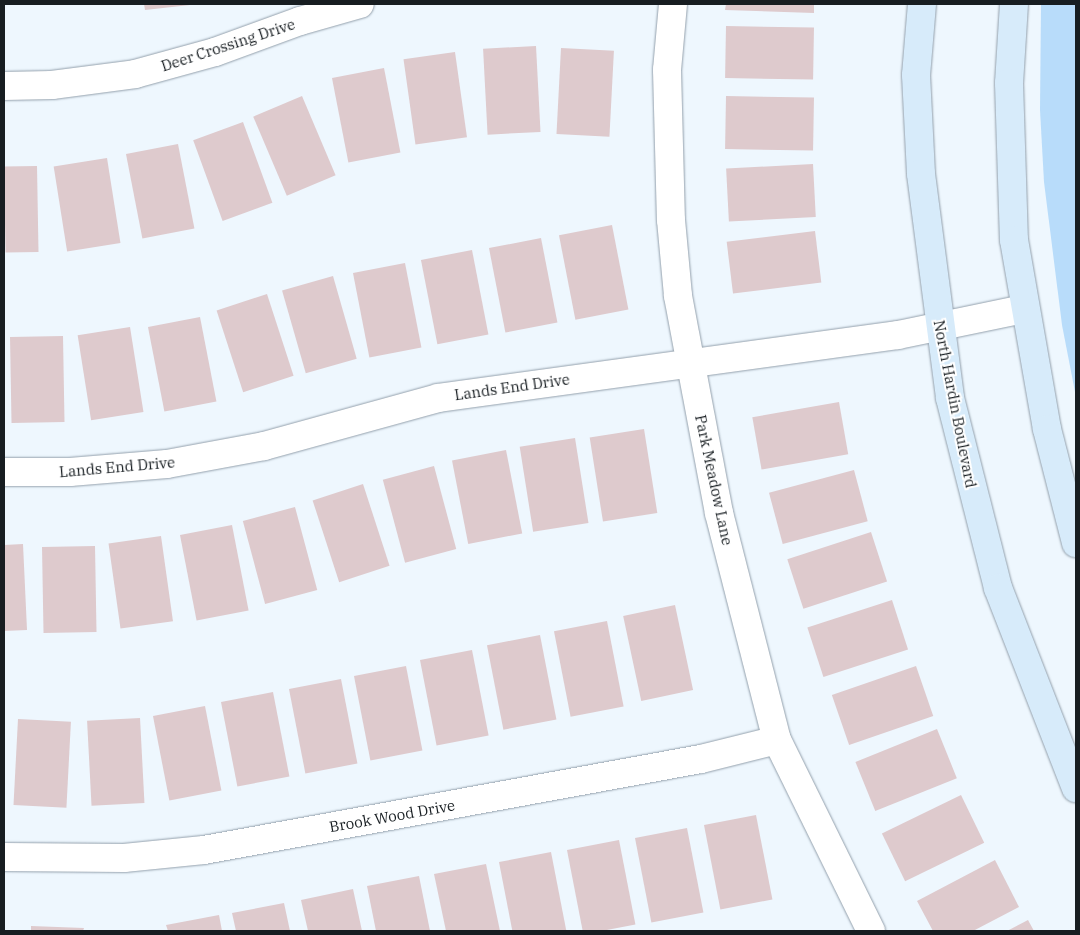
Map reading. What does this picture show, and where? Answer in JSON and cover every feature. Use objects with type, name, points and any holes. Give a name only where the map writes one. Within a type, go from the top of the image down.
[{"type":"main road","name":"North Hardin Boulevard","points":[[922,4],[916,75],[920,174],[938,327],[970,488],[998,588],[1034,687],[1076,788]]},
{"type":"main road","points":[[1014,4],[1009,83],[1014,220],[1024,309],[1047,429],[1076,544]]},
{"type":"street","name":"Deer Crossing Drive","points":[[4,86],[52,85],[135,74],[215,52],[298,12],[360,4]]},
{"type":"street","name":"Park Meadow Lane","points":[[673,4],[667,70],[671,220],[678,296],[693,362],[703,438],[719,513],[777,740],[871,931]]},
{"type":"street","name":"Lands End Drive","points":[[4,472],[118,469],[196,460],[264,446],[438,398],[898,335],[1024,309]]},
{"type":"street","name":"Brook Wood Drive","points":[[4,857],[124,858],[204,850],[701,759],[777,740]]},
{"type":"shaded area","points":[[1041,4],[1076,4],[1076,397],[1062,325],[1044,182],[1040,110]]},
{"type":"building","points":[[144,4],[190,4],[190,5],[145,10]]},
{"type":"building","points":[[726,4],[814,4],[814,13],[725,10]]},
{"type":"building","points":[[726,26],[814,28],[813,80],[725,78]]},
{"type":"building","points":[[536,46],[541,132],[488,135],[483,49]]},
{"type":"building","points":[[561,48],[614,51],[609,137],[556,134]]},
{"type":"building","points":[[455,52],[467,137],[415,144],[404,59]]},
{"type":"building","points":[[384,68],[400,152],[348,163],[332,78]]},
{"type":"building","points":[[302,96],[336,175],[287,196],[253,117]]},
{"type":"building","points":[[726,96],[814,98],[813,151],[725,149]]},
{"type":"building","points":[[243,122],[272,203],[223,221],[193,140]]},
{"type":"building","points":[[178,144],[194,228],[142,239],[126,154]]},
{"type":"building","points":[[107,158],[120,243],[67,251],[54,166]]},
{"type":"building","points":[[813,164],[816,217],[729,221],[726,169]]},
{"type":"building","points":[[37,166],[39,252],[6,253],[4,167]]},
{"type":"building","points":[[612,225],[628,309],[575,320],[559,235]]},
{"type":"building","points":[[815,231],[821,283],[733,293],[727,242]]},
{"type":"building","points":[[541,238],[557,322],[505,333],[489,248]]},
{"type":"building","points":[[472,250],[488,334],[437,344],[421,260]]},
{"type":"building","points":[[405,263],[421,347],[369,358],[353,273]]},
{"type":"building","points":[[333,276],[357,359],[306,373],[282,291]]},
{"type":"building","points":[[267,294],[294,376],[243,392],[217,310]]},
{"type":"building","points":[[200,317],[216,401],[164,412],[148,327]]},
{"type":"building","points":[[130,327],[143,412],[91,420],[78,335]]},
{"type":"building","points":[[63,336],[65,422],[12,423],[10,337]]},
{"type":"building","points":[[839,402],[848,454],[762,469],[752,417]]},
{"type":"building","points":[[644,429],[657,513],[603,522],[590,438]]},
{"type":"building","points":[[575,438],[588,523],[533,532],[520,447]]},
{"type":"building","points":[[506,450],[522,533],[468,544],[452,460]]},
{"type":"building","points":[[434,466],[456,549],[405,563],[383,480]]},
{"type":"building","points":[[854,470],[868,521],[783,544],[769,493]]},
{"type":"building","points":[[363,484],[390,566],[339,582],[313,500]]},
{"type":"building","points":[[295,507],[317,590],[265,604],[243,521]]},
{"type":"building","points":[[232,525],[249,610],[197,621],[180,535]]},
{"type":"building","points":[[871,532],[887,581],[803,609],[787,559]]},
{"type":"building","points":[[161,536],[173,621],[120,629],[109,543]]},
{"type":"building","points":[[23,544],[27,630],[4,631],[4,545]]},
{"type":"building","points":[[95,546],[97,632],[44,633],[42,547]]},
{"type":"building","points":[[892,600],[908,649],[823,677],[807,628]]},
{"type":"building","points":[[675,605],[693,690],[641,701],[623,616]]},
{"type":"building","points":[[607,621],[624,706],[571,717],[554,631]]},
{"type":"building","points":[[540,635],[556,719],[503,730],[487,645]]},
{"type":"building","points":[[472,650],[489,735],[437,746],[420,660]]},
{"type":"building","points":[[406,666],[422,750],[370,761],[354,676]]},
{"type":"building","points":[[916,666],[933,716],[849,745],[832,695]]},
{"type":"building","points":[[341,679],[357,763],[305,774],[289,689]]},
{"type":"building","points":[[273,692],[289,776],[237,787],[221,702]]},
{"type":"building","points":[[205,706],[221,790],[169,801],[153,716]]},
{"type":"building","points":[[140,718],[144,803],[92,806],[87,721]]},
{"type":"building","points":[[18,719],[71,722],[66,808],[13,805]]},
{"type":"building","points":[[937,729],[957,778],[875,811],[855,762]]},
{"type":"building","points":[[961,795],[984,843],[905,881],[882,834]]},
{"type":"building","points":[[756,815],[772,899],[720,910],[704,825]]},
{"type":"building","points":[[687,828],[703,912],[651,923],[635,838]]},
{"type":"building","points":[[619,840],[635,924],[602,931],[583,931],[567,850]]},
{"type":"building","points":[[551,852],[566,931],[512,931],[499,862]]},
{"type":"building","points":[[995,860],[1019,907],[973,931],[933,931],[917,901]]},
{"type":"building","points":[[486,864],[500,931],[446,931],[434,874]]},
{"type":"building","points":[[419,876],[430,931],[376,931],[367,886]]},
{"type":"building","points":[[353,889],[362,931],[308,931],[301,900]]},
{"type":"building","points":[[284,903],[290,931],[236,931],[232,913]]},
{"type":"building","points":[[219,915],[222,931],[168,931],[166,925]]},
{"type":"building","points":[[1028,920],[1034,931],[1007,931]]},
{"type":"building","points":[[31,926],[84,928],[83,931],[31,931]]}]
